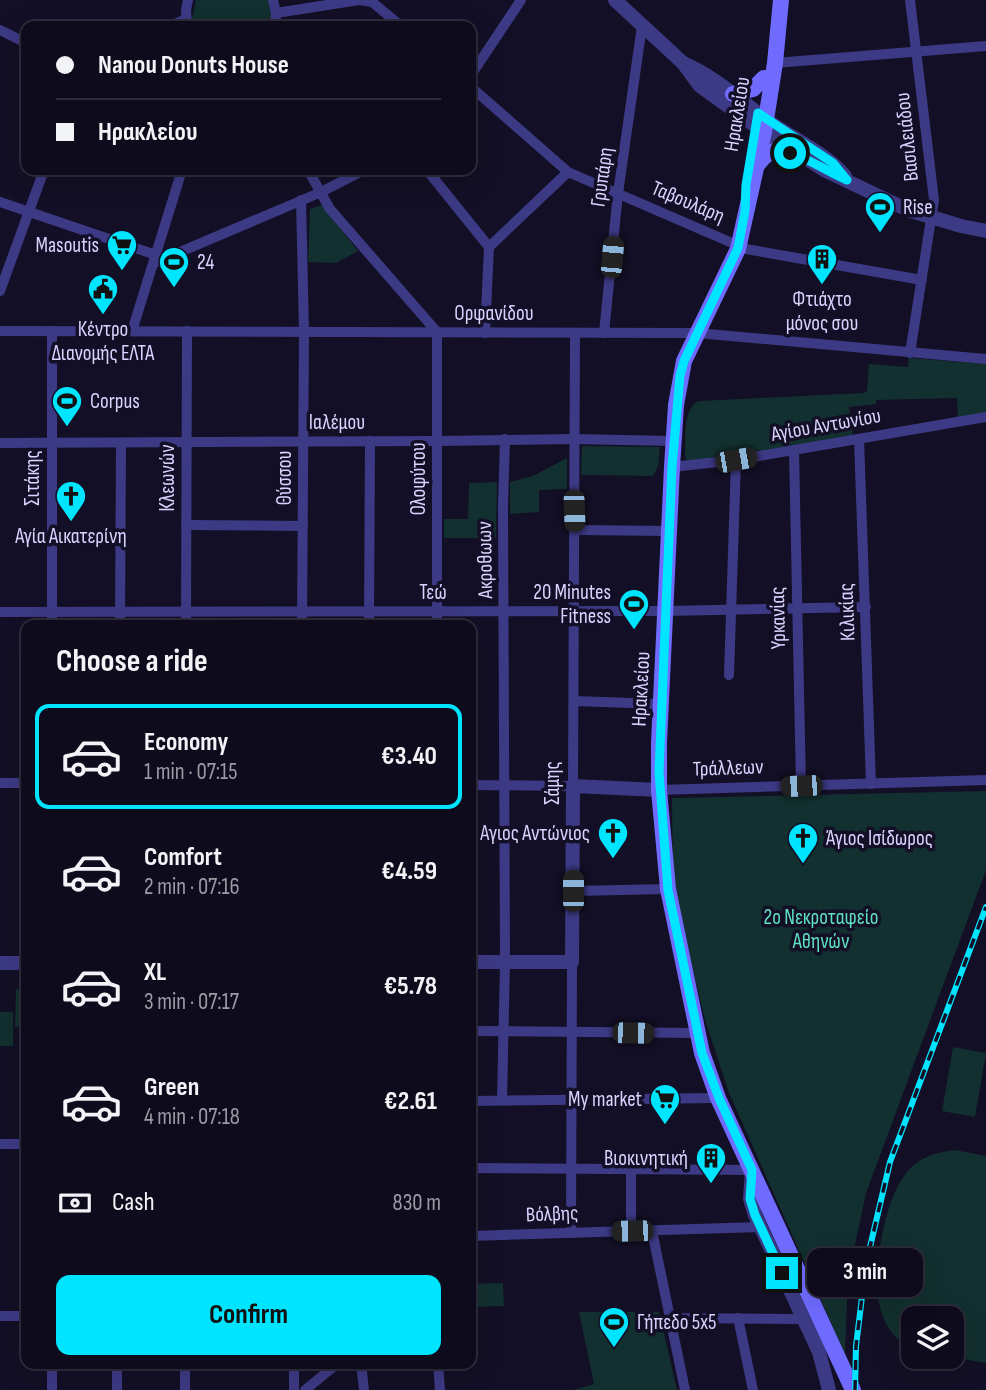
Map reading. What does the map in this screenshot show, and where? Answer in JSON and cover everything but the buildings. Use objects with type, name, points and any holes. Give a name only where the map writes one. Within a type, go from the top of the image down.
[{"type":"main road","name":"Ηρακλείου","points":[[745,211],[746,185],[775,63],[781,0]]},
{"type":"main road","name":"Ηρακλείου","points":[[778,25],[764,78],[758,164],[739,244],[681,368],[673,441],[660,704],[659,790],[668,890],[702,1053],[719,1098],[853,1390]]},
{"type":"main road","points":[[733,94],[753,89],[764,78]]},
{"type":"main road","points":[[758,164],[774,151],[802,156]]},
{"type":"street","points":[[186,21],[188,0]]},
{"type":"street","points":[[273,0],[275,21]]},
{"type":"street","points":[[476,68],[521,0]]},
{"type":"street","points":[[615,0],[683,64],[700,86],[833,163],[847,180]]},
{"type":"street","name":"Βασιλειάδου","points":[[910,0],[934,200],[911,353]]},
{"type":"street","points":[[276,13],[359,1],[384,4],[397,21]]},
{"type":"street","name":"Γρυπάρη","points":[[604,333],[618,193],[642,26]]},
{"type":"street","points":[[0,30],[21,40]]},
{"type":"street","points":[[775,63],[986,46]]},
{"type":"street","points":[[683,64],[704,72],[733,94],[761,122],[802,156],[826,171],[884,200],[932,219],[986,231]]},
{"type":"street","name":"Ταβουλάρη","points":[[476,91],[568,172],[752,250],[922,280]]},
{"type":"street","points":[[489,247],[568,172]]},
{"type":"street","points":[[0,291],[42,175]]},
{"type":"street","points":[[132,331],[180,175]]},
{"type":"street","points":[[310,175],[330,209],[437,332]]},
{"type":"street","points":[[0,202],[155,259],[301,200],[354,175]]},
{"type":"street","points":[[431,175],[489,247],[485,332]]},
{"type":"street","name":"Θύσσου","points":[[301,200],[304,332],[302,620]]},
{"type":"street","name":"Ορφανίδου","points":[[0,331],[697,333],[986,359]]},
{"type":"street","name":"Σιτάκης","points":[[52,331],[52,620]]},
{"type":"street","name":"Κλεωνών","points":[[186,620],[187,331]]},
{"type":"street","name":"Ολοφύτου","points":[[437,332],[437,620]]},
{"type":"street","name":"Σάμης","points":[[571,1233],[575,333]]},
{"type":"street","name":"Αγίου Αντωνίου","points":[[672,467],[736,460],[986,417]]},
{"type":"street","name":"Ιαλέμου","points":[[0,443],[505,439],[673,441]]},
{"type":"street","name":"Ακροθωων","points":[[502,1100],[505,962],[505,439]]},
{"type":"street","name":"Κιλικίας","points":[[859,439],[871,784]]},
{"type":"street","points":[[369,620],[370,441]]},
{"type":"street","points":[[120,620],[121,443]]},
{"type":"street","name":"Υρκανίας","points":[[794,450],[801,786]]},
{"type":"street","points":[[729,676],[736,460]]},
{"type":"street","points":[[186,525],[303,526]]},
{"type":"street","points":[[575,530],[669,531]]},
{"type":"street","name":"Τεώ","points":[[0,612],[666,611],[866,607]]},
{"type":"street","points":[[574,701],[660,704]]},
{"type":"street","name":"Τράλλεων","points":[[476,785],[659,790],[986,780]]},
{"type":"street","points":[[0,783],[21,783]]},
{"type":"street","points":[[573,891],[668,890]]},
{"type":"street","points":[[476,962],[572,962]]},
{"type":"street","points":[[0,963],[21,963]]},
{"type":"street","points":[[476,1031],[697,1033]]},
{"type":"street","points":[[476,1101],[719,1098]]},
{"type":"street","points":[[0,1144],[21,1144]]},
{"type":"street","points":[[476,1168],[752,1170]]},
{"type":"street","points":[[631,1168],[632,1231]]},
{"type":"street","name":"Ηρακλείου","points":[[752,1170],[750,1199],[760,1227],[819,1352],[829,1390]]},
{"type":"street","name":"Βόλβης","points":[[476,1236],[760,1227]]},
{"type":"street","points":[[652,1231],[685,1390]]},
{"type":"street","points":[[0,1316],[21,1316]]},
{"type":"street","points":[[669,1318],[803,1319]]},
{"type":"street","points":[[738,1318],[753,1390]]},
{"type":"street","points":[[52,1369],[52,1390]]},
{"type":"street","points":[[117,1369],[117,1390]]},
{"type":"street","points":[[185,1369],[185,1390]]},
{"type":"street","points":[[294,1390],[295,1369]]},
{"type":"street","points":[[305,1390],[331,1369]]},
{"type":"street","points":[[361,1369],[364,1390]]},
{"type":"street","points":[[438,1369],[440,1390]]},
{"type":"green space","points":[[196,0],[268,0],[271,10],[270,21],[192,21]]},
{"type":"green space","points":[[322,205],[358,251],[336,263],[308,262],[310,209]]},
{"type":"green space","points":[[909,358],[986,364],[986,413],[958,418],[957,398],[876,400],[876,404],[849,407],[853,436],[687,461],[687,417],[694,404],[699,401],[863,393],[867,391],[869,364],[908,367]]},
{"type":"green space","points":[[582,446],[660,447],[658,466],[653,476],[581,475]]},
{"type":"green space","points":[[567,458],[567,489],[539,490],[539,512],[510,514],[510,482],[533,476]]},
{"type":"green space","points":[[497,482],[496,538],[444,538],[444,519],[468,519],[469,483]]},
{"type":"green space","name":"2ο Νεκροταφείο Αθηνών","points":[[986,791],[986,870],[866,1193],[848,1278],[845,1354],[729,1093],[705,1020],[673,887],[672,798]]},
{"type":"green space","points":[[16,989],[21,989],[21,1027],[15,1027]]},
{"type":"green space","points":[[0,1012],[13,1012],[13,1046],[0,1046]]},
{"type":"green space","points":[[953,1047],[986,1053],[975,1117],[942,1111]]},
{"type":"green space","points":[[955,1150],[986,1156],[986,1363],[964,1359],[964,1306],[901,1306],[901,1342],[882,1314],[877,1281],[878,1262],[891,1201],[907,1172],[922,1159]]},
{"type":"green space","points":[[503,1283],[504,1306],[476,1307],[476,1284]]},
{"type":"green space","points":[[579,1312],[659,1312],[677,1390],[574,1390],[594,1384]]},
{"type":"railway","points":[[855,1390],[856,1346],[866,1264],[890,1162],[986,907]]},
{"type":"place","name":"Rise","points":[[880,234]]},
{"type":"place","name":"Masoutis","points":[[122,272]]},
{"type":"place","name":"Φτιάχτο μόνος σου","points":[[822,286]]},
{"type":"place","name":"24","points":[[174,289]]},
{"type":"place","name":"Κέντρο Διανομής ΕΛΤΑ","points":[[103,316]]},
{"type":"place","name":"Corpus","points":[[67,428]]},
{"type":"place","name":"Αγία Αικατερίνη","points":[[71,523]]},
{"type":"place","name":"20 Μinutes Fitness","points":[[634,631]]},
{"type":"place","name":"Αγιος Αντώνιος","points":[[613,860]]},
{"type":"place","name":"Άγιος Ισίδωρος","points":[[803,865]]},
{"type":"place","name":"My market","points":[[665,1126]]},
{"type":"place","name":"Βιοκινητική","points":[[711,1185]]},
{"type":"place","name":"Γήπεδο 5x5","points":[[614,1349]]},
{"type":"route","points":[[782,1273],[750,1199],[752,1170],[714,1086],[697,1033],[668,890],[659,790],[659,743],[672,467],[681,368],[738,248],[758,113],[833,163],[847,180],[802,156],[790,153]]}]
